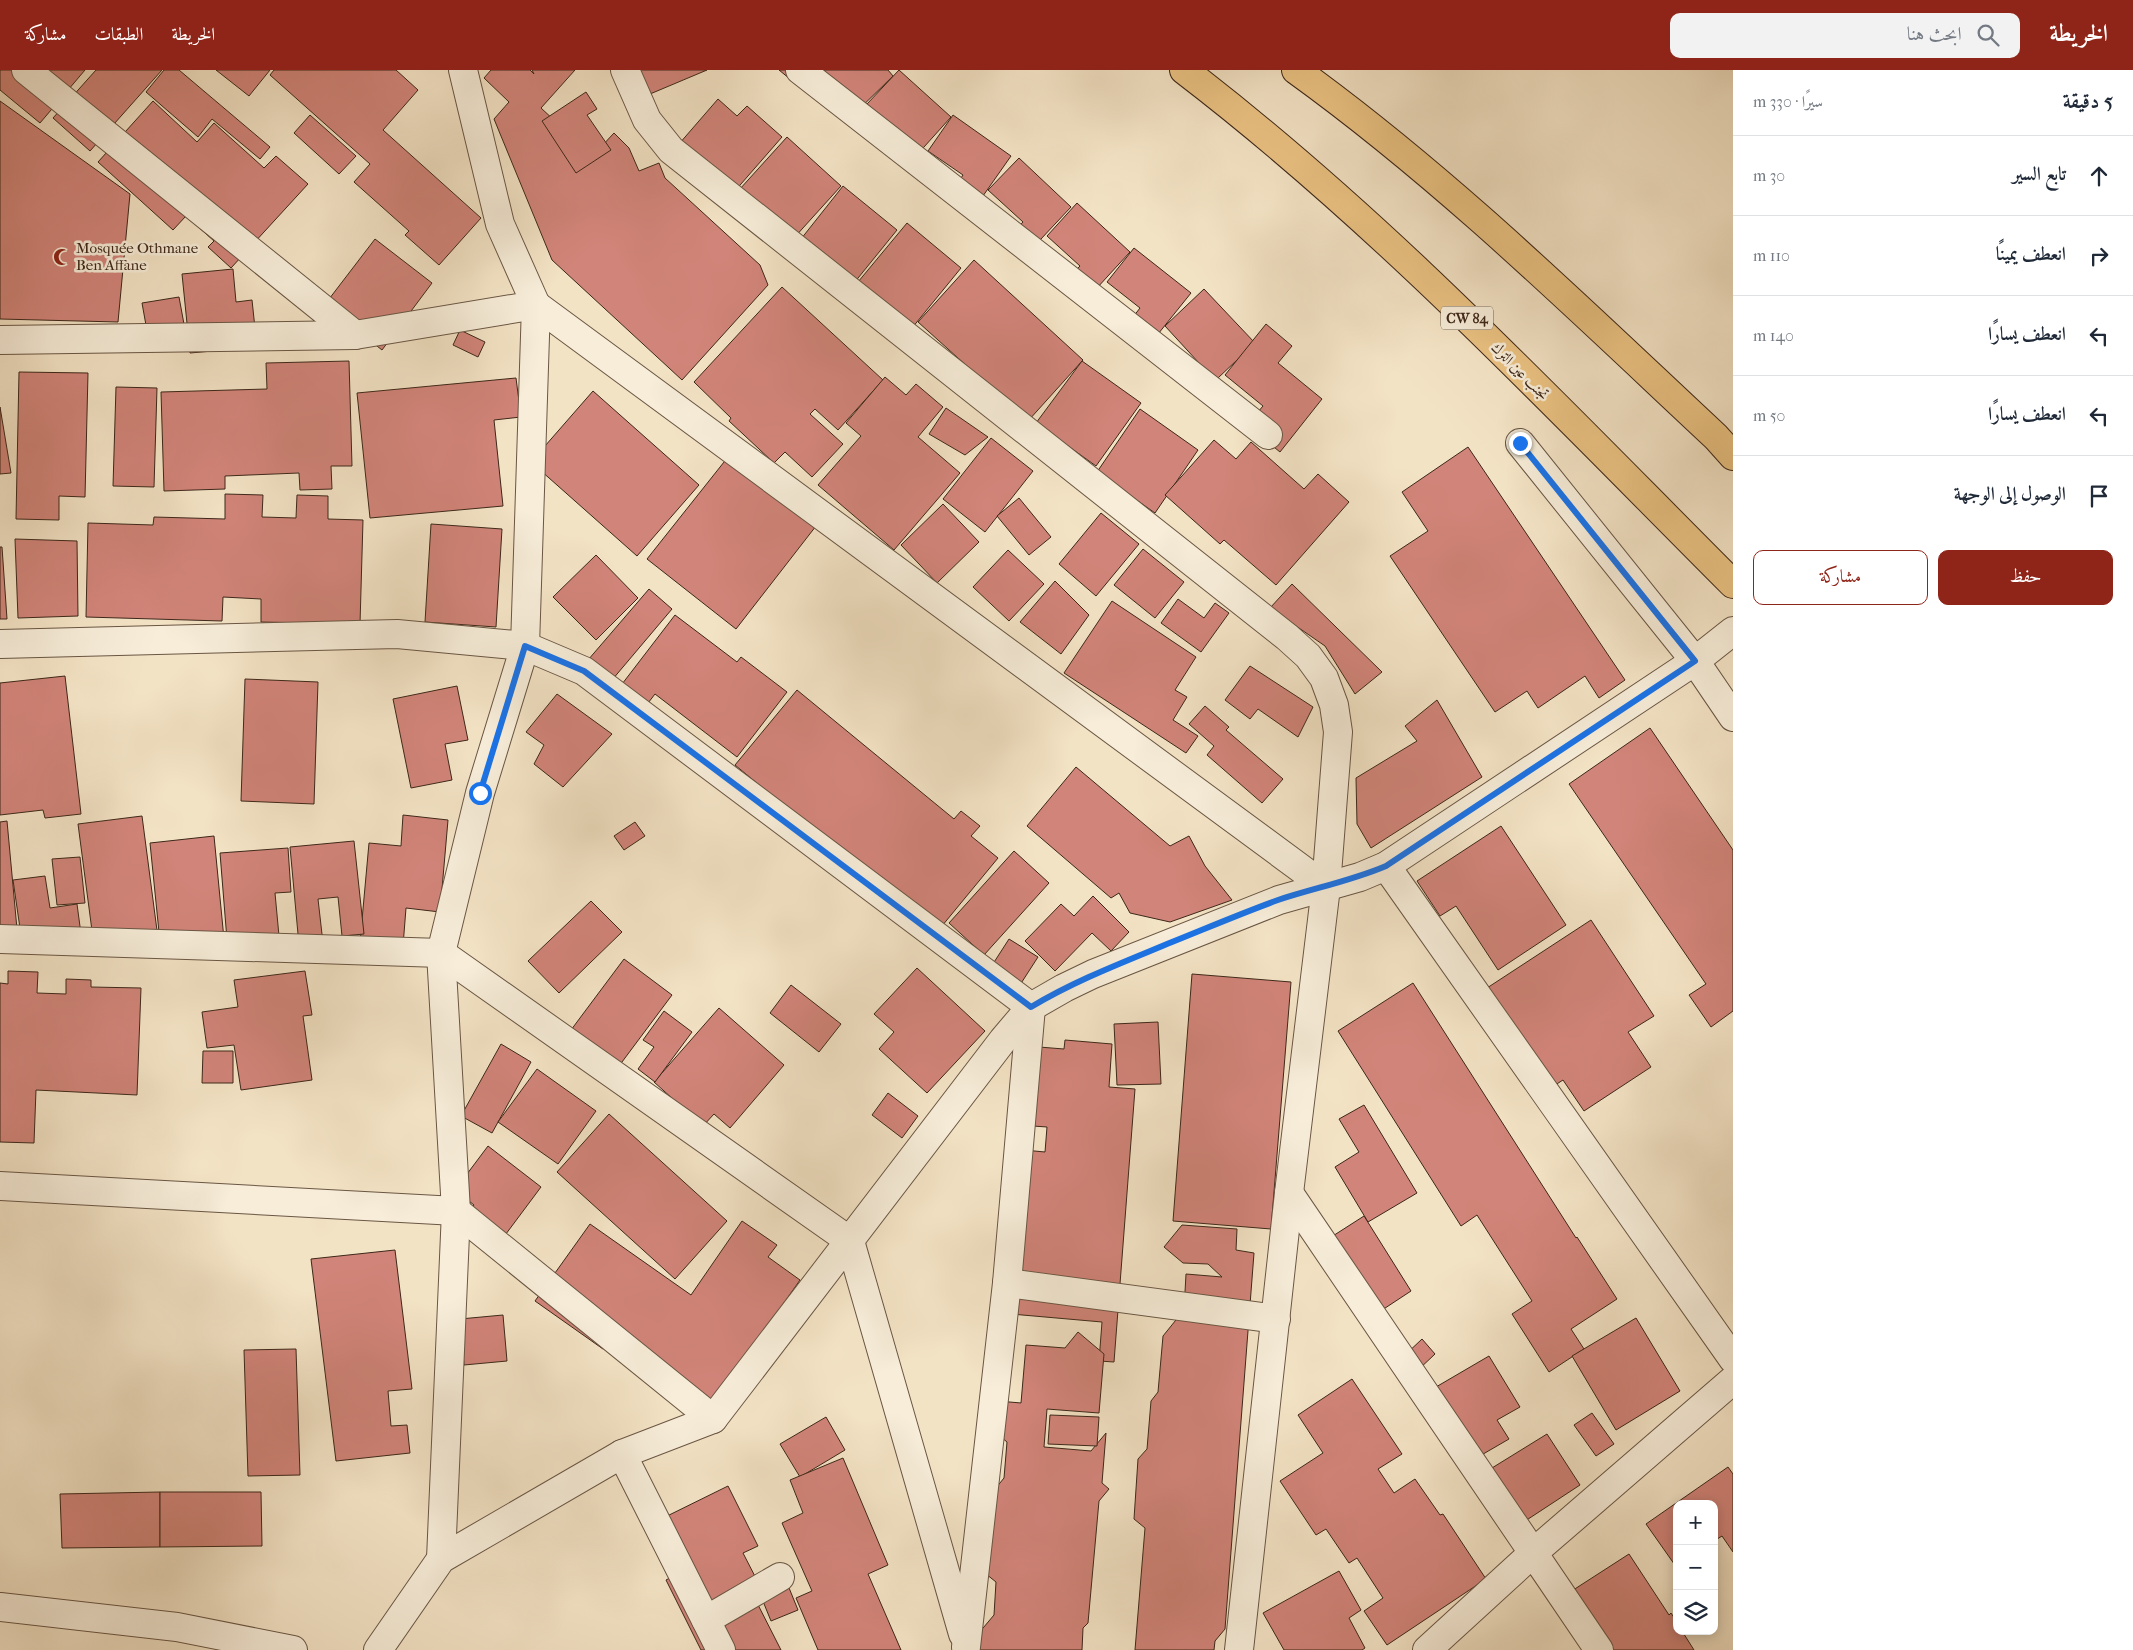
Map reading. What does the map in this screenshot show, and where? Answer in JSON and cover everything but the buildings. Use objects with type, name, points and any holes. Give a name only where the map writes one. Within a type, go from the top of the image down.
[{"type":"highway","name":"تجنب عين الترك","points":[[1184,70],[1242,114],[1332,190],[1482,333],[1733,584]]},
{"type":"highway","points":[[1296,70],[1359,118],[1500,236],[1709,430],[1733,456]]},
{"type":"street","points":[[26,70],[355,335]]},
{"type":"street","points":[[441,1559],[456,1211],[441,953],[480,793],[525,646],[536,305],[500,224],[463,70]]},
{"type":"street","points":[[625,70],[646,120],[671,150],[1308,656],[1327,687],[1334,705],[1338,732],[1326,887],[1289,1193],[1239,1650]]},
{"type":"street","points":[[800,70],[1268,435]]},
{"type":"street","points":[[0,340],[355,335],[536,305],[1326,887]]},
{"type":"street","points":[[1520,443],[1695,661],[1733,717]]},
{"type":"street","points":[[378,1650],[441,1559],[622,1454],[714,1419],[1003,1040],[1031,1007],[1093,974],[1279,900],[1360,877],[1386,866],[1695,661],[1733,631]]},
{"type":"street","points":[[0,644],[397,634],[525,646],[584,671],[1031,1007]]},
{"type":"street","points":[[1386,866],[1733,1359]]},
{"type":"street","points":[[0,939],[441,953],[850,1241],[968,1649]]},
{"type":"street","points":[[968,1649],[1007,1283],[1031,1007]]},
{"type":"street","points":[[0,1199],[0,1186],[456,1211],[714,1419]]},
{"type":"street","points":[[1289,1193],[1599,1650]]},
{"type":"street","points":[[1007,1283],[1276,1319]]},
{"type":"street","points":[[1427,1650],[1533,1553],[1733,1380]]},
{"type":"street","points":[[622,1454],[720,1650]]},
{"type":"street","points":[[706,1620],[780,1577]]},
{"type":"street","points":[[0,1607],[177,1627],[293,1650]]},
{"type":"place","name":"Mosquée Othmane Ben Affane","points":[[62,257]]},
{"type":"route","points":[[480,793],[525,646],[584,671],[1031,1007],[1093,974],[1236,917],[1279,900],[1360,877],[1386,866],[1695,661],[1520,443]]}]
